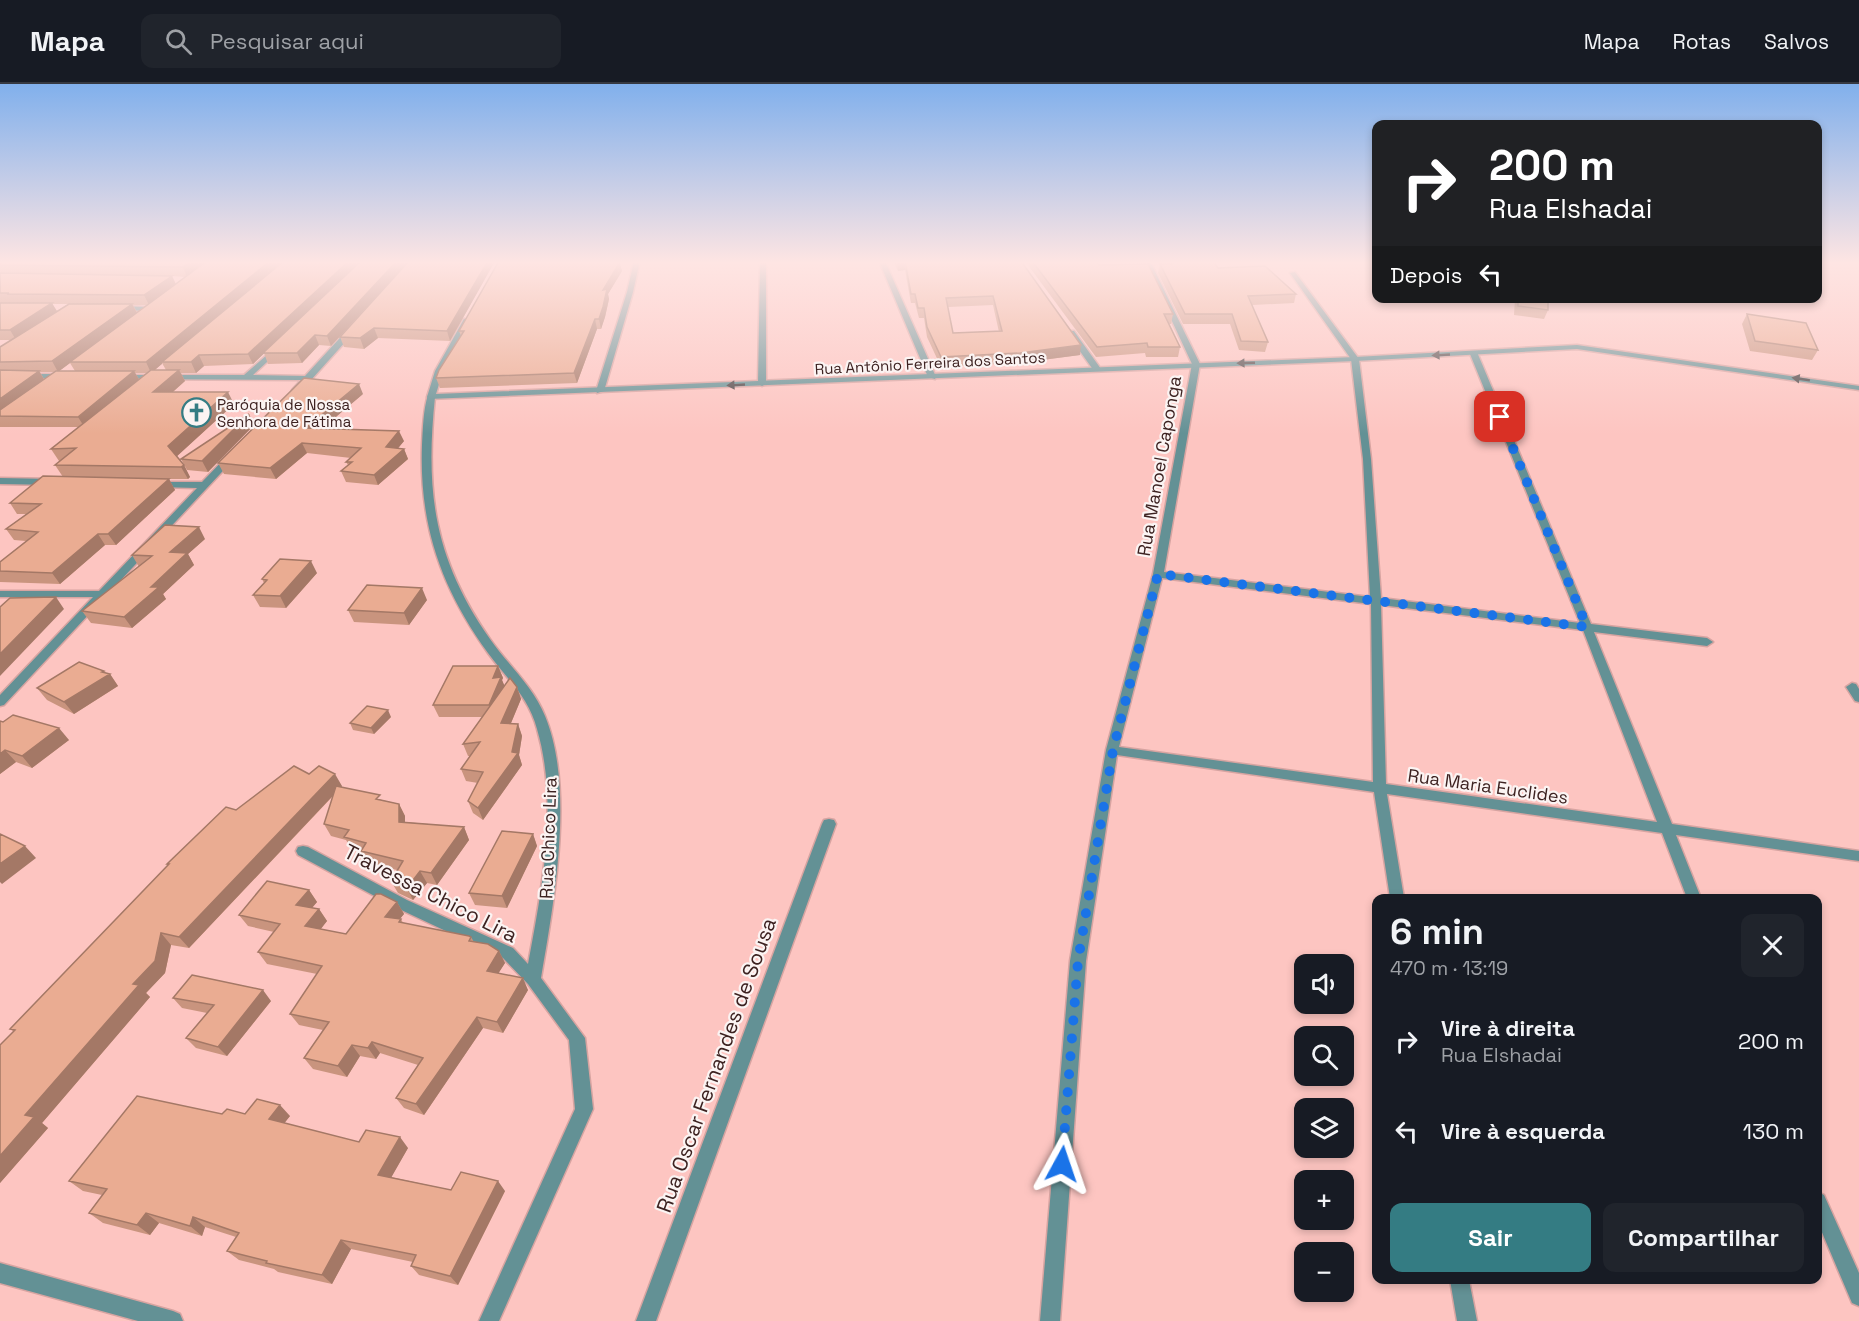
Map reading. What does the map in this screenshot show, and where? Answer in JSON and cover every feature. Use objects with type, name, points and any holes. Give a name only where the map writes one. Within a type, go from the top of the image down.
[{"type":"street","name":"Rua Chico Lira","points":[[468,319],[439,371],[431,397],[425,462],[426,495],[433,531],[452,585],[463,607],[494,652],[531,697],[544,729],[550,763],[551,848],[545,912],[533,979]]},
{"type":"street","points":[[600,391],[622,319]]},
{"type":"street","points":[[762,384],[763,319]]},
{"type":"street","points":[[907,319],[932,377]]},
{"type":"street","points":[[1174,319],[1196,364]]},
{"type":"street","points":[[1326,319],[1355,359],[1367,459],[1376,601],[1380,788],[1396,894]]},
{"type":"street","points":[[292,394],[360,321]]},
{"type":"street","points":[[1069,329],[1097,369]]},
{"type":"street","points":[[246,378],[280,345]]},
{"type":"street","name":"Rua Antônio Ferreira dos Santos","points":[[431,397],[1592,348],[1859,388]]},
{"type":"street","points":[[1474,354],[1587,627],[1692,894]]},
{"type":"street","name":"Rua Manoel Caponga","points":[[1050,1321],[1078,961],[1113,750],[1158,574],[1196,364]]},
{"type":"street","points":[[145,384],[163,369]]},
{"type":"street","points":[[52,382],[71,373]]},
{"type":"street","points":[[0,375],[61,376]]},
{"type":"street","points":[[108,376],[308,378]]},
{"type":"street","points":[[0,702],[99,594],[236,452]]},
{"type":"street","points":[[0,481],[60,482]]},
{"type":"street","points":[[144,484],[204,485]]},
{"type":"street","points":[[1158,574],[1707,642]]},
{"type":"street","points":[[0,594],[99,594]]},
{"type":"street","points":[[1852,687],[1859,698]]},
{"type":"street","name":"Rua Maria Euclides","points":[[1113,750],[1859,856]]},
{"type":"street","name":"Rua Oscar Fernandes de Sousa","points":[[646,1321],[829,824]]},
{"type":"street","name":"Travessa Chico Lira","points":[[303,851],[402,904],[508,953],[533,979]]},
{"type":"street","points":[[489,1321],[584,1109],[577,1038],[533,979]]},
{"type":"street","points":[[1822,1210],[1859,1296]]},
{"type":"street","points":[[0,1273],[172,1321]]},
{"type":"street","points":[[1461,1284],[1467,1321]]},
{"type":"building","points":[[0,319],[28,319],[10,330],[0,330]]},
{"type":"building","points":[[45,319],[111,319],[52,361],[0,362],[0,347]]},
{"type":"building","points":[[129,319],[199,319],[146,362],[70,362]]},
{"type":"building","points":[[214,319],[286,319],[248,354],[199,355],[191,362],[162,362]]},
{"type":"building","points":[[300,319],[343,319],[327,336],[315,335],[297,353],[263,353]]},
{"type":"building","points":[[357,319],[454,319],[447,331],[374,328],[360,338],[340,337]]},
{"type":"building","points":[[466,319],[599,319],[595,319],[574,373],[436,378],[464,331],[459,331]]},
{"type":"building","points":[[926,319],[950,319],[953,333],[1002,331],[999,319],[1062,319],[1081,345],[1020,353],[941,357],[927,327]]},
{"type":"building","points":[[1076,319],[1166,319],[1180,347],[1148,347],[1147,343],[1097,347]]},
{"type":"building","points":[[1234,319],[1258,319],[1268,342],[1241,341]]},
{"type":"building","points":[[1748,319],[1778,319],[1806,323],[1818,350],[1755,341]]},
{"type":"building","points":[[0,370],[39,371],[0,399]]},
{"type":"building","points":[[151,370],[179,370],[153,392],[228,392],[168,446],[184,465],[181,467],[55,465],[76,448],[51,449]]},
{"type":"building","points":[[56,371],[134,371],[78,417],[0,416],[0,410]]},
{"type":"building","points":[[304,378],[359,384],[306,428],[399,431],[386,447],[404,449],[374,475],[341,471],[352,462],[346,462],[361,448],[302,443],[270,468],[218,463]]},
{"type":"building","points":[[249,414],[202,461],[181,459]]},
{"type":"building","points":[[43,476],[169,479],[108,534],[98,534],[52,573],[0,571],[0,562],[38,532],[6,529],[41,504],[10,503]]},
{"type":"building","points":[[165,525],[199,527],[170,552],[187,553],[151,587],[159,587],[124,617],[82,611],[152,556],[132,555]]},
{"type":"building","points":[[280,559],[311,561],[280,596],[253,595],[267,580],[262,579]]},
{"type":"building","points":[[367,585],[422,588],[404,613],[348,610]]},
{"type":"building","points":[[56,597],[0,654],[0,607],[10,598]]},
{"type":"building","points":[[79,662],[110,674],[64,702],[37,688]]},
{"type":"building","points":[[453,666],[498,666],[493,678],[501,677],[489,705],[433,705]]},
{"type":"building","points":[[510,678],[517,687],[501,723],[518,724],[512,752],[518,753],[478,808],[468,801],[483,772],[461,769],[480,742],[463,744]]},
{"type":"building","points":[[367,706],[388,710],[371,728],[350,723]]},
{"type":"building","points":[[13,715],[59,728],[22,756],[5,750],[0,754],[0,721],[3,722]]},
{"type":"building","points":[[294,766],[309,774],[319,766],[335,774],[179,937],[161,933],[155,961],[133,984],[139,985],[25,1115],[34,1117],[0,1156],[0,1045],[15,1030],[10,1029],[169,864],[167,864],[226,807],[236,810]]},
{"type":"building","points":[[336,786],[380,795],[376,799],[399,804],[399,822],[464,827],[431,873],[420,871],[407,888],[391,881],[403,861],[361,851],[366,843],[344,837],[349,830],[324,824]]},
{"type":"building","points":[[502,831],[533,834],[502,896],[469,893]]},
{"type":"building","points":[[0,834],[25,846],[0,864]]},
{"type":"building","points":[[267,881],[309,890],[296,905],[319,909],[305,926],[346,934],[376,894],[381,894],[397,902],[385,917],[469,936],[471,937],[469,941],[488,944],[499,951],[487,971],[523,978],[497,1022],[477,1017],[416,1104],[396,1098],[423,1058],[372,1042],[368,1048],[352,1045],[338,1066],[304,1058],[329,1022],[290,1014],[322,966],[258,952],[280,924],[239,915]]},
{"type":"building","points":[[192,975],[263,990],[218,1047],[186,1038],[214,1005],[173,998]]},
{"type":"building","points":[[137,1096],[222,1114],[227,1109],[245,1114],[257,1099],[280,1105],[269,1119],[359,1142],[366,1130],[400,1137],[378,1175],[451,1190],[461,1172],[498,1181],[450,1276],[411,1266],[416,1255],[341,1240],[322,1275],[266,1263],[267,1261],[227,1251],[239,1233],[193,1217],[190,1226],[146,1213],[137,1225],[89,1213],[107,1189],[69,1181]]},
{"type":"place","name":"Paróquia de Nossa Senhora de Fátima","points":[[196,413]]},
{"type":"route","points":[[1062,1164],[1078,961],[1113,750],[1158,574],[1587,627],[1500,417]]}]
